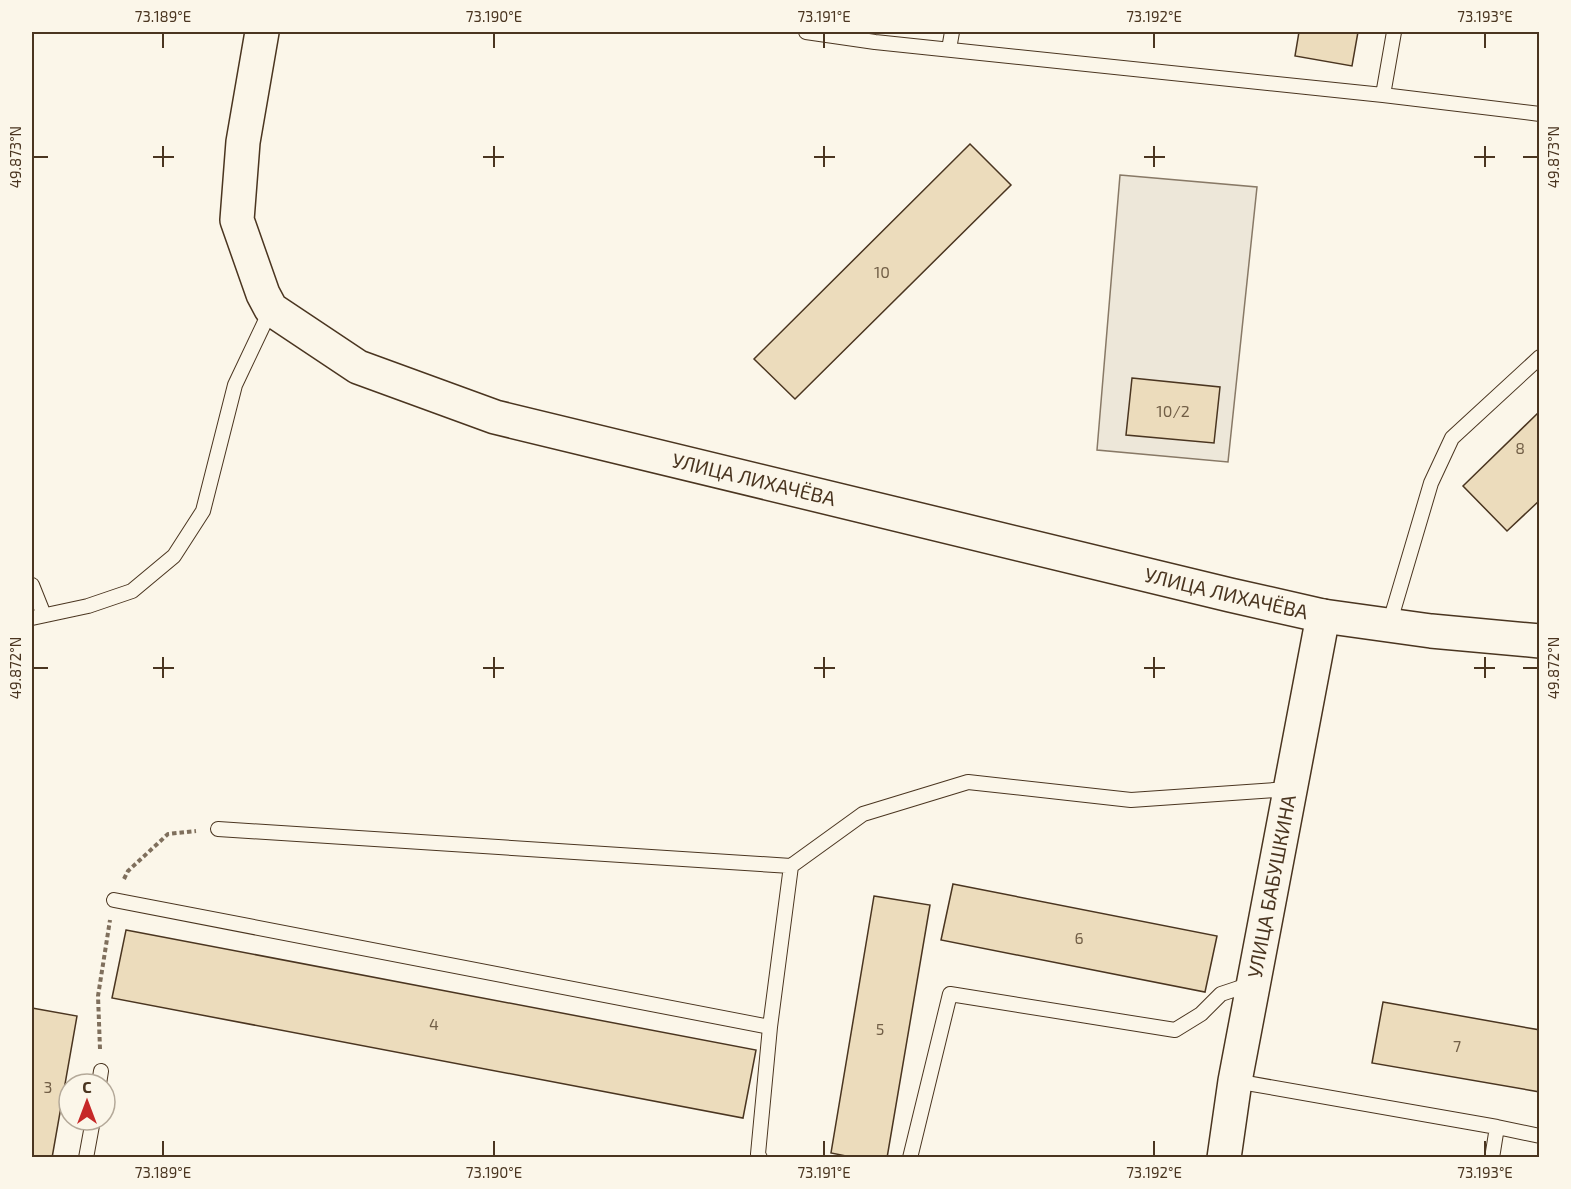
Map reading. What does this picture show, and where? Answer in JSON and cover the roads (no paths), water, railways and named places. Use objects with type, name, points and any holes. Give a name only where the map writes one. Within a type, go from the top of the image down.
[{"type":"street","points":[[262,32],[243,142],[237,220],[263,294],[271,309]]},
{"type":"street","name":"УЛИЦА ЛИХАЧЁВА","points":[[271,309],[358,367],[495,417],[1323,616],[1431,631],[1539,641]]},
{"type":"street","name":"УЛИЦА БАБУШКИНА","points":[[1224,1158],[1234,1081],[1323,616]]},
{"type":"lane","points":[[806,32],[875,42],[1383,95],[1539,114]]},
{"type":"lane","points":[[949,49],[952,32]]},
{"type":"lane","points":[[1383,95],[1394,32]]},
{"type":"lane","points":[[32,585],[38,616],[88,606],[132,591],[174,556],[203,511],[236,385],[271,309]]},
{"type":"lane","points":[[1389,625],[1431,483],[1452,438],[1539,357]]},
{"type":"lane","points":[[218,829],[791,866],[863,814],[968,782],[1131,800],[1290,789]]},
{"type":"lane","points":[[760,1158],[758,1154],[770,1028],[791,866]]},
{"type":"lane","points":[[114,900],[770,1028]]},
{"type":"lane","points":[[910,1158],[950,994],[1175,1030],[1201,1014],[1221,994],[1253,984]]},
{"type":"lane","points":[[1234,1081],[1497,1127],[1539,1137]]},
{"type":"lane","points":[[1492,1158],[1497,1127]]},
{"type":"lane","points":[[86,1158],[91,1132]]}]
